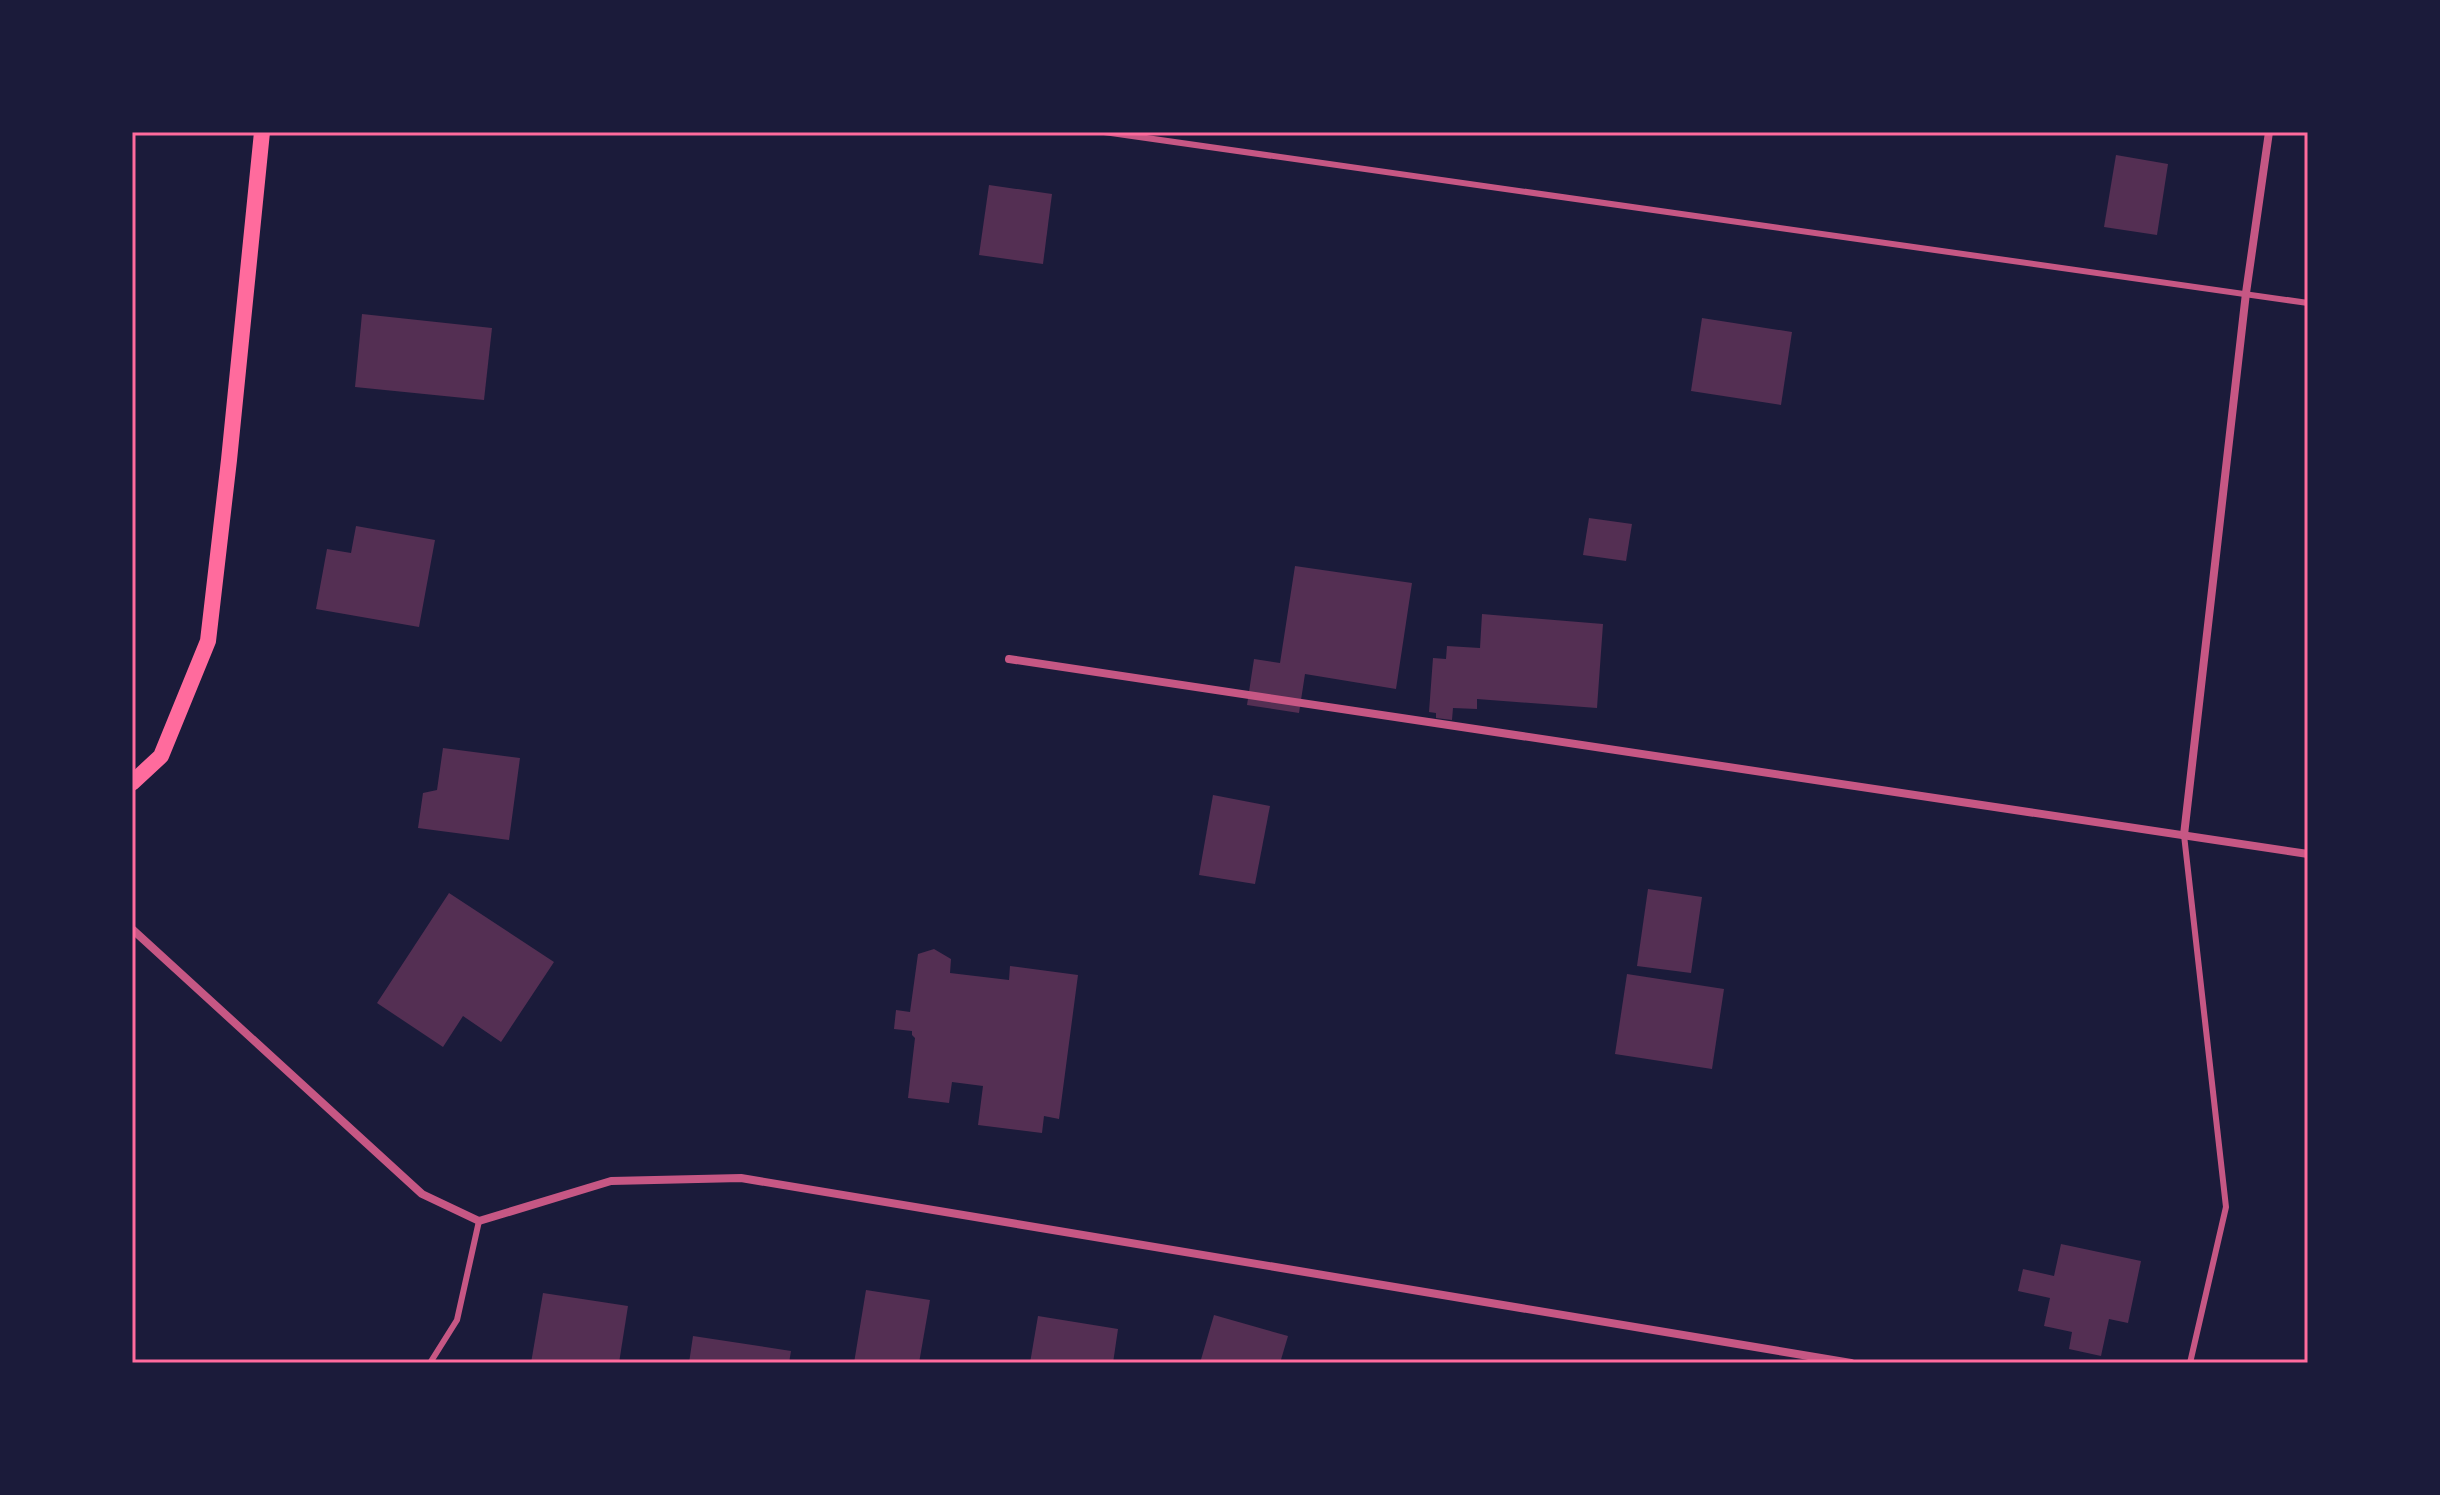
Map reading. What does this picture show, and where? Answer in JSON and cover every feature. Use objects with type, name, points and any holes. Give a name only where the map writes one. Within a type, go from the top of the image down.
[{"type":"main road","points":[[132,783],[161,756],[208,641],[262,132]]},
{"type":"street","points":[[2184,835],[2246,293],[2269,132]]},
{"type":"street","points":[[1009,659],[2308,854]]},
{"type":"street","points":[[132,929],[422,1194],[479,1221],[611,1181],[741,1178],[1851,1363]]},
{"type":"lane","points":[[1104,132],[2308,303]]},
{"type":"lane","points":[[2184,835],[2226,1207],[2190,1363]]},
{"type":"lane","points":[[430,1363],[457,1320],[479,1221]]},
{"type":"building","points":[[2116,155],[2168,164],[2157,235],[2104,227]]},
{"type":"building","points":[[989,185],[1052,194],[1043,264],[979,255]]},
{"type":"building","points":[[362,314],[492,328],[484,400],[355,387]]},
{"type":"building","points":[[1702,318],[1792,332],[1781,405],[1691,391]]},
{"type":"building","points":[[1589,518],[1632,524],[1626,561],[1583,555]]},
{"type":"building","points":[[356,526],[435,540],[419,627],[316,609],[327,549],[351,553]]},
{"type":"building","points":[[1295,566],[1412,583],[1396,689],[1305,674],[1299,713],[1247,705],[1254,659],[1280,663]]},
{"type":"building","points":[[1482,614],[1603,624],[1597,708],[1477,699],[1477,709],[1453,708],[1452,720],[1436,718],[1436,713],[1429,712],[1433,658],[1446,659],[1447,646],[1480,648]]},
{"type":"building","points":[[443,748],[520,758],[509,840],[418,828],[423,793],[437,790]]},
{"type":"building","points":[[1213,795],[1270,806],[1255,884],[1199,875]]},
{"type":"building","points":[[1648,889],[1702,897],[1691,973],[1637,966]]},
{"type":"building","points":[[449,893],[554,962],[501,1042],[463,1016],[443,1047],[377,1003]]},
{"type":"building","points":[[934,949],[951,959],[950,973],[1009,980],[1010,966],[1078,975],[1059,1119],[1044,1116],[1042,1133],[978,1125],[983,1086],[952,1082],[949,1103],[908,1098],[915,1038],[912,1031],[894,1029],[896,1010],[910,1012],[918,954]]},
{"type":"building","points":[[1627,974],[1724,989],[1712,1069],[1615,1054]]},
{"type":"building","points":[[2061,1244],[2141,1261],[2128,1323],[2109,1319],[2101,1356],[2069,1349],[2072,1332],[2044,1326],[2050,1298],[2018,1291],[2023,1269],[2054,1276]]},
{"type":"building","points":[[866,1290],[930,1300],[919,1363],[854,1363]]},
{"type":"building","points":[[543,1293],[628,1306],[619,1363],[531,1363]]},
{"type":"building","points":[[1214,1315],[1288,1336],[1280,1363],[1200,1363]]},
{"type":"building","points":[[1038,1316],[1118,1329],[1113,1363],[1030,1363]]},
{"type":"building","points":[[693,1336],[791,1351],[789,1363],[689,1363]]}]
